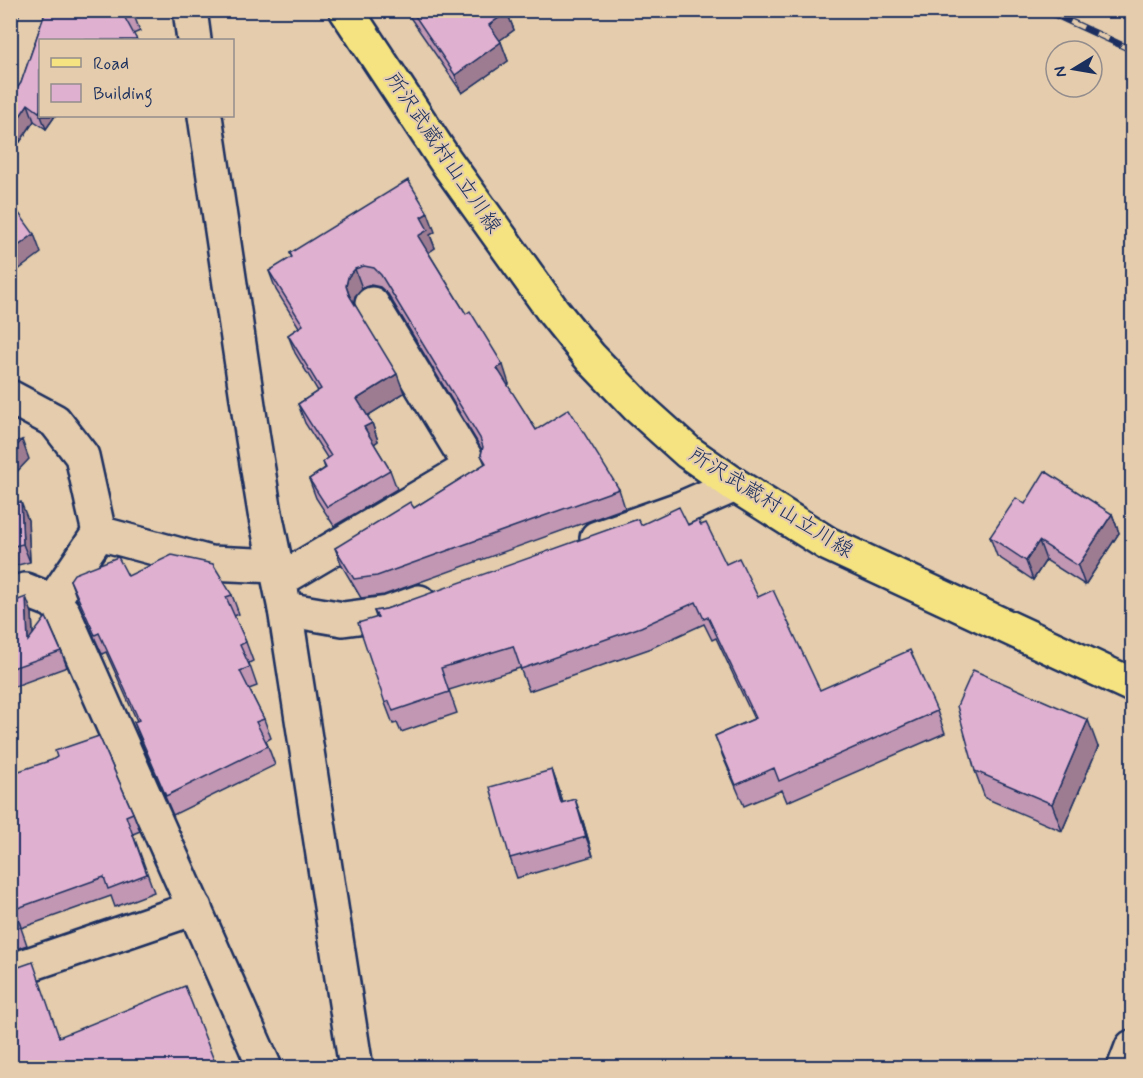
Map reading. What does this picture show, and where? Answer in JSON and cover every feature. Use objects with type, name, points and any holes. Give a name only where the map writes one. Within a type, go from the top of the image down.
[{"type":"main road","name":"所沢武蔵村山立川線","points":[[346,10],[445,160],[553,311],[590,357],[638,407],[680,444],[735,485],[828,544],[1132,685]]},
{"type":"street","points":[[10,94],[17,51],[39,10]]},
{"type":"street","points":[[190,10],[194,39]]},
{"type":"street","points":[[205,117],[253,439],[265,513],[281,585],[356,1068]]},
{"type":"street","points":[[281,585],[471,467],[372,304]]},
{"type":"street","points":[[10,397],[55,421],[82,456],[99,533],[53,601]]},
{"type":"street","points":[[573,547],[682,508],[735,485]]},
{"type":"street","points":[[99,533],[281,585],[343,619],[388,612],[442,593]]},
{"type":"street","points":[[10,596],[25,590],[53,601],[63,612],[195,908],[257,1065]]},
{"type":"street","points":[[10,971],[195,908]]},
{"type":"street","points":[[1124,1068],[1132,1047]]},
{"type":"building","points":[[46,10],[132,10],[133,13],[125,18],[136,39],[39,39],[39,112],[28,104],[14,125],[10,124],[10,93],[16,90],[21,83]]},
{"type":"building","points":[[411,10],[506,10],[507,12],[489,25],[501,42],[455,75]]},
{"type":"building","points":[[408,180],[428,213],[421,217],[428,230],[418,236],[466,314],[470,311],[503,365],[497,368],[536,430],[569,409],[619,489],[377,576],[354,579],[335,548],[410,502],[414,508],[486,463],[481,455],[483,447],[480,438],[381,275],[374,268],[364,266],[355,269],[348,277],[346,286],[349,295],[397,374],[357,399],[372,423],[364,427],[390,470],[327,507],[309,479],[326,468],[323,462],[331,456],[298,404],[321,389],[288,335],[303,325],[269,271],[292,257],[290,253]]},
{"type":"building","points":[[10,201],[34,234],[10,252]]},
{"type":"building","points":[[10,435],[18,441],[22,440],[10,453]]},
{"type":"building","points":[[1045,471],[1112,514],[1078,566],[1039,541],[1026,561],[990,537],[1016,498],[1025,504]]},
{"type":"building","points":[[21,502],[23,544],[10,547],[10,503]]},
{"type":"building","points":[[679,507],[688,525],[698,520],[701,525],[706,523],[726,564],[739,558],[758,597],[773,590],[820,690],[910,650],[937,711],[779,781],[774,768],[736,785],[715,736],[756,718],[708,617],[704,619],[696,602],[641,627],[521,669],[513,646],[441,668],[449,692],[393,711],[389,701],[385,703],[358,623],[378,617],[374,611],[386,609],[638,519],[641,525]]},
{"type":"building","points":[[172,555],[213,564],[232,595],[226,597],[246,642],[240,645],[250,667],[240,671],[264,719],[256,722],[268,746],[166,796],[134,722],[139,720],[99,633],[95,635],[70,580],[74,574],[118,557],[128,576]]},
{"type":"building","points":[[26,597],[28,641],[46,617],[61,651],[10,669],[10,603]]},
{"type":"building","points":[[973,670],[1088,720],[1052,804],[975,771],[957,706]]},
{"type":"building","points":[[99,736],[133,813],[126,816],[147,874],[108,889],[104,877],[15,909],[21,927],[10,930],[10,781],[15,780],[13,773],[52,760],[57,757],[55,751]]},
{"type":"building","points":[[552,770],[561,803],[575,799],[586,837],[510,858],[490,787]]},
{"type":"building","points":[[33,962],[59,1037],[185,986],[217,1068],[10,1068],[10,970]]},
{"type":"railway","points":[[1045,10],[1132,50]]}]
